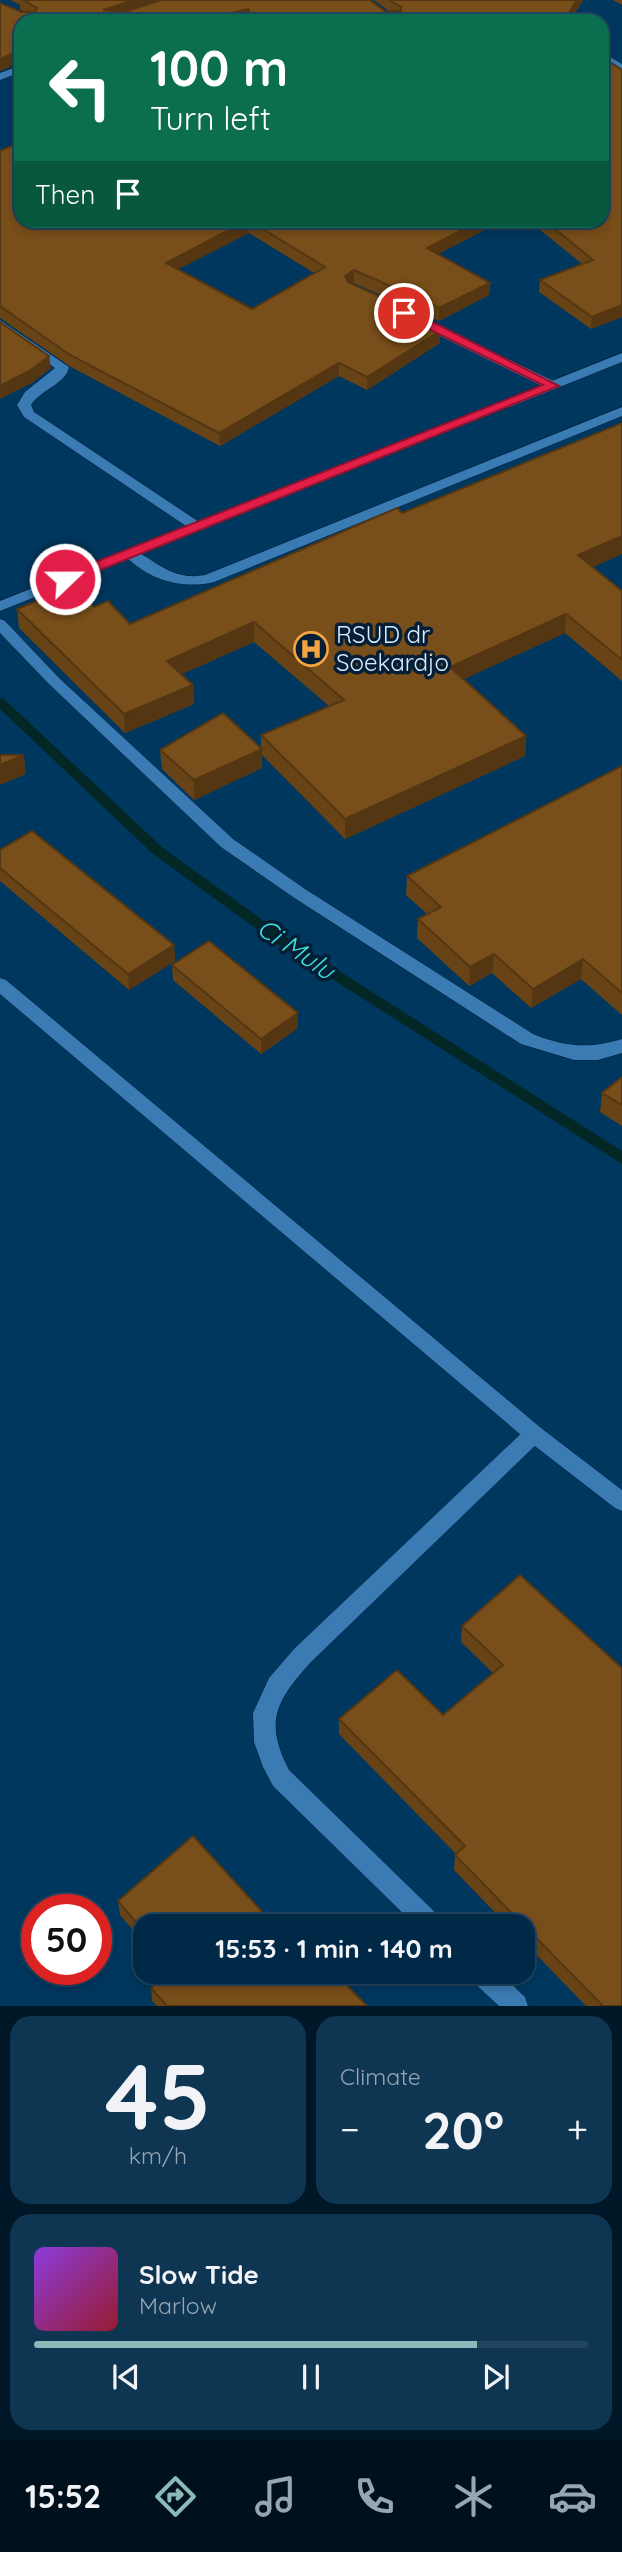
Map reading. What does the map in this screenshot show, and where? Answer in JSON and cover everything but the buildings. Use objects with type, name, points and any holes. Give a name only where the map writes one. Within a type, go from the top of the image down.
[{"type":"street","points":[[392,307],[553,386]]},
{"type":"street","points":[[0,324],[62,367],[61,373],[30,395],[24,405],[29,414],[197,527]]},
{"type":"street","points":[[0,606],[622,357]]},
{"type":"street","points":[[130,553],[158,574],[173,581],[209,579],[622,411]]},
{"type":"street","points":[[0,624],[120,743],[227,843],[252,862],[527,1039],[579,1055],[605,1054],[622,1046]]},
{"type":"street","points":[[0,984],[534,1434],[622,1502]]},
{"type":"street","points":[[421,1914],[281,1778],[265,1748],[263,1717],[274,1691],[302,1656],[534,1434]]},
{"type":"street","points":[[493,1984],[516,2006]]},
{"type":"waterway","name":"Ci Mulu","points":[[0,702],[158,851],[284,942],[622,1158]]},
{"type":"place","name":"RSUD dr Soekardjo","points":[[311,649]]},
{"type":"route","points":[[65,579],[553,386],[456,336],[404,313]]}]
